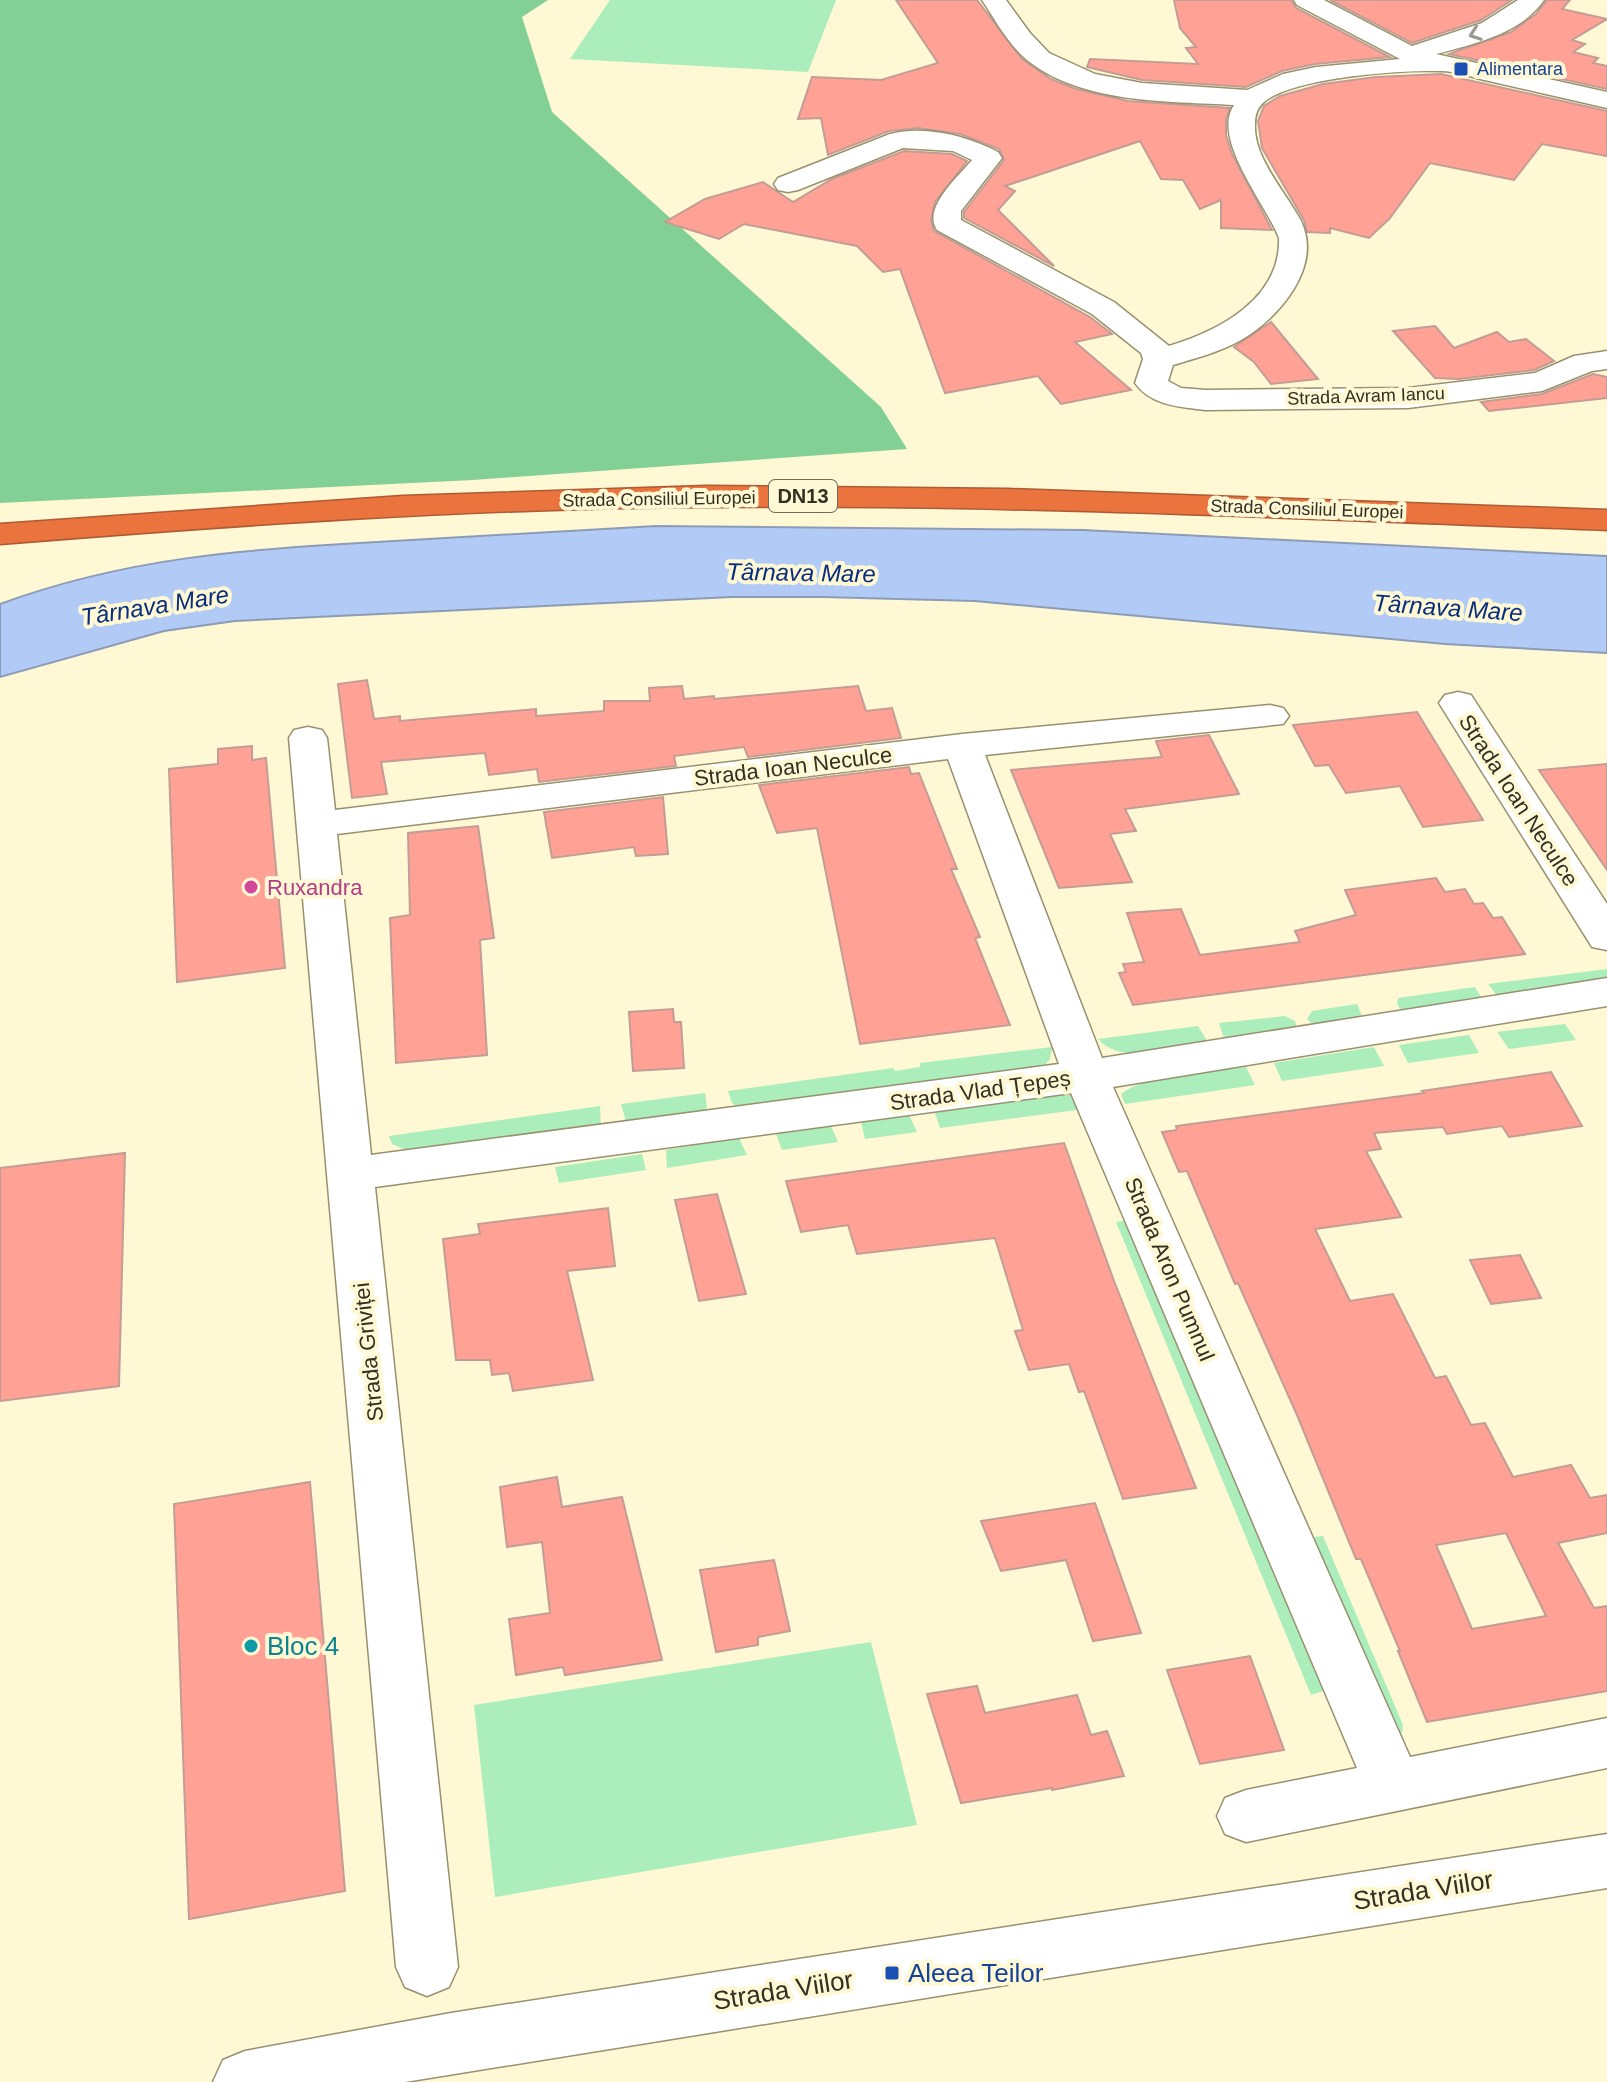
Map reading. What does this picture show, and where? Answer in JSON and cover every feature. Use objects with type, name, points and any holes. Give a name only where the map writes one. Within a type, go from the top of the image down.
[{"type":"highway","name":"Strada Consiliul Europei","points":[[0,534],[348,510],[757,497],[991,498],[1607,520]]},
{"type":"street","points":[[994,0],[1031,50],[1071,74],[1136,88],[1252,98]]},
{"type":"street","points":[[1306,0],[1410,54],[1438,64],[1607,100]]},
{"type":"street","points":[[1410,54],[1496,26],[1516,16],[1532,0]]},
{"type":"street","points":[[788,184],[900,140],[958,143],[988,158],[947,210],[947,224],[1103,308],[1155,349],[1159,359],[1203,346],[1239,328],[1283,283],[1293,255],[1293,239],[1287,223],[1246,150],[1241,133],[1241,117],[1252,98],[1274,86],[1303,77],[1438,64]]},
{"type":"street","name":"Strada Avram Iancu","points":[[1159,359],[1151,383],[1159,391],[1179,398],[1206,400],[1408,398],[1542,382],[1585,363],[1607,360]]},
{"type":"street","name":"Strada Ioan Neculce","points":[[1458,703],[1607,937]]},
{"type":"street","name":"Strada Ioan Neculce","points":[[316,824],[962,746],[1270,716]]},
{"type":"street","name":"Strada Griviței","points":[[308,738],[427,1967]]},
{"type":"street","name":"Strada Aron Pumnul","points":[[962,746],[1086,1076],[1393,1785]]},
{"type":"street","name":"Strada Vlad Țepeș","points":[[350,1174],[1086,1076],[1607,992]]},
{"type":"street","points":[[1246,1816],[1607,1743]]},
{"type":"street","name":"Strada Viilor","points":[[245,2082],[451,2043],[1607,1861]]},
{"type":"green space","points":[[0,0],[548,0],[522,17],[552,112],[881,407],[907,449],[473,480],[0,503]]},
{"type":"green space","points":[[610,0],[836,0],[808,72],[570,59]]},
{"type":"green space","points":[[1607,969],[1607,988],[1502,1002],[1488,984]]},
{"type":"green space","points":[[1475,987],[1485,1004],[1405,1016],[1397,1004],[1398,998]]},
{"type":"green space","points":[[1357,1004],[1364,1021],[1316,1027],[1307,1019],[1312,1011]]},
{"type":"green space","points":[[1285,1016],[1295,1021],[1297,1028],[1224,1039],[1219,1023]]},
{"type":"green space","points":[[1565,1024],[1576,1040],[1509,1049],[1497,1032]]},
{"type":"green space","points":[[1198,1026],[1207,1041],[1150,1052],[1121,1052],[1098,1039]]},
{"type":"green space","points":[[1469,1035],[1479,1053],[1408,1063],[1399,1045]]},
{"type":"green space","points":[[1052,1047],[1050,1059],[1044,1066],[740,1108],[732,1103],[728,1091],[893,1068],[895,1071],[920,1067],[920,1063]]},
{"type":"green space","points":[[1374,1047],[1384,1066],[1282,1081],[1274,1063]]},
{"type":"green space","points":[[1246,1067],[1255,1085],[1125,1104],[1121,1094],[1163,1078]]},
{"type":"green space","points":[[705,1093],[707,1107],[704,1114],[627,1125],[621,1104]]},
{"type":"green space","points":[[1065,1094],[1080,1098],[1084,1109],[940,1128],[934,1110]]},
{"type":"green space","points":[[600,1106],[601,1128],[408,1151],[392,1144],[389,1136]]},
{"type":"green space","points":[[909,1115],[917,1132],[865,1139],[861,1122]]},
{"type":"green space","points":[[831,1126],[838,1142],[782,1150],[776,1134]]},
{"type":"green space","points":[[739,1138],[747,1155],[667,1168],[666,1150]]},
{"type":"green space","points":[[642,1154],[646,1170],[559,1183],[555,1167]]},
{"type":"green space","points":[[1133,1220],[1326,1690],[1311,1695],[1116,1222]]},
{"type":"green space","points":[[1323,1536],[1403,1725],[1402,1733],[1394,1735],[1306,1538]]},
{"type":"green space","points":[[871,1642],[917,1825],[495,1897],[474,1705]]},
{"type":"water","name":"Târnava Mare","points":[[656,526],[1083,530],[1607,556],[1607,653],[1445,644],[975,601],[732,597],[235,621],[164,631],[0,677],[0,604],[93,576],[186,558],[280,548]]},
{"type":"building","points":[[896,0],[977,0],[1022,59],[1051,79],[1076,89],[1128,101],[1230,108],[1226,135],[1232,154],[1272,230],[1221,228],[1221,200],[1200,209],[1183,180],[1161,179],[1140,141],[1005,186],[1015,191],[998,210],[1054,266],[964,218],[964,212],[1004,160],[999,149],[960,134],[918,128],[889,131],[828,155],[821,118],[798,119],[812,77],[881,80],[938,63]]},
{"type":"building","points":[[1174,0],[1291,0],[1296,8],[1390,57],[1315,64],[1282,71],[1246,87],[1142,80],[1087,67],[1090,59],[1198,64],[1186,48],[1196,47],[1180,28]]},
{"type":"building","points":[[1330,0],[1512,0],[1481,20],[1412,43]]},
{"type":"building","points":[[1547,0],[1570,0],[1562,9],[1607,19],[1572,40],[1585,44],[1573,52],[1598,58],[1593,63],[1607,66],[1607,89],[1449,54],[1511,32],[1536,14]]},
{"type":"building","points":[[1441,74],[1607,111],[1607,156],[1542,144],[1514,180],[1430,163],[1390,218],[1369,238],[1330,228],[1330,233],[1307,232],[1304,220],[1262,148],[1258,121],[1264,106],[1280,96],[1323,84],[1376,77]]},
{"type":"building","points":[[904,151],[952,154],[967,161],[935,202],[931,221],[934,231],[1090,317],[1112,334],[1075,342],[1131,390],[1061,404],[1038,376],[945,393],[900,269],[883,272],[857,246],[744,224],[719,239],[665,222],[705,199],[763,182],[793,202],[832,179]]},
{"type":"building","points":[[1271,322],[1318,379],[1271,384],[1254,362],[1234,347]]},
{"type":"building","points":[[1435,326],[1454,348],[1497,332],[1509,342],[1526,339],[1554,361],[1534,370],[1459,379],[1435,378],[1393,331]]},
{"type":"building","points":[[1593,374],[1607,377],[1607,398],[1489,411],[1481,402],[1542,394]]},
{"type":"building","points":[[367,680],[374,719],[400,716],[400,721],[536,709],[536,716],[604,711],[604,701],[650,701],[649,688],[682,686],[684,699],[714,696],[714,699],[858,686],[866,711],[892,708],[901,738],[748,757],[744,747],[674,756],[676,766],[539,782],[537,769],[489,775],[485,753],[381,762],[387,794],[352,798],[338,684]]},
{"type":"building","points":[[1417,712],[1483,820],[1423,827],[1400,786],[1346,793],[1329,765],[1315,766],[1293,725]]},
{"type":"building","points":[[1209,735],[1239,794],[1125,809],[1136,831],[1110,834],[1132,882],[1059,888],[1011,770],[1162,757],[1156,741]]},
{"type":"building","points":[[252,746],[252,760],[266,758],[285,968],[177,982],[169,769],[218,764],[218,749]]},
{"type":"building","points":[[1607,764],[1607,870],[1539,770]]},
{"type":"building","points":[[909,767],[911,774],[919,773],[957,869],[951,869],[980,937],[975,938],[1010,1025],[860,1044],[817,828],[777,833],[759,785]]},
{"type":"building","points":[[663,797],[668,854],[636,856],[634,847],[552,858],[544,812]]},
{"type":"building","points":[[478,826],[494,938],[480,940],[487,1055],[396,1063],[390,918],[410,915],[408,833]]},
{"type":"building","points":[[1436,878],[1445,892],[1465,889],[1474,904],[1483,903],[1493,918],[1502,917],[1525,954],[1133,1005],[1119,973],[1126,972],[1123,964],[1144,962],[1127,913],[1181,909],[1200,955],[1300,942],[1295,931],[1356,915],[1345,890]]},
{"type":"building","points":[[673,1009],[674,1022],[681,1022],[684,1068],[633,1071],[629,1012]]},
{"type":"building","points":[[1551,1072],[1582,1126],[1509,1137],[1502,1126],[1447,1134],[1443,1127],[1374,1133],[1381,1149],[1366,1151],[1401,1217],[1315,1229],[1350,1301],[1393,1294],[1435,1378],[1446,1376],[1471,1425],[1485,1423],[1513,1477],[1571,1465],[1590,1498],[1607,1495],[1607,1533],[1558,1543],[1594,1608],[1607,1606],[1607,1691],[1427,1722],[1361,1559],[1356,1559],[1238,1283],[1235,1284],[1187,1171],[1179,1172],[1162,1132],[1177,1130],[1176,1126],[1424,1093],[1422,1091]],"holes":[[[1506,1533],[1546,1616],[1472,1629],[1436,1545]]]},
{"type":"building","points":[[1064,1143],[1114,1281],[1196,1488],[1123,1499],[1084,1391],[1079,1392],[1069,1364],[1029,1370],[1015,1331],[1023,1330],[995,1238],[857,1254],[848,1225],[801,1232],[786,1181]]},
{"type":"building","points":[[125,1153],[119,1386],[0,1401],[0,1168]]},
{"type":"building","points":[[717,1194],[746,1294],[699,1301],[675,1200]]},
{"type":"building","points":[[608,1208],[615,1266],[567,1271],[593,1380],[513,1391],[509,1373],[492,1375],[490,1360],[456,1360],[443,1239],[480,1234],[478,1224]]},
{"type":"building","points":[[1520,1255],[1541,1298],[1491,1304],[1470,1260]]},
{"type":"building","points":[[557,1477],[562,1507],[622,1497],[662,1660],[565,1675],[563,1667],[516,1675],[509,1619],[550,1613],[542,1542],[507,1547],[500,1487]]},
{"type":"building","name":"Bloc 4","points":[[310,1482],[345,1891],[189,1919],[174,1504]]},
{"type":"building","points":[[1095,1503],[1141,1633],[1093,1641],[1066,1560],[1001,1571],[981,1521]]},
{"type":"building","points":[[774,1560],[790,1631],[758,1637],[758,1645],[716,1652],[700,1570]]},
{"type":"building","points":[[1250,1656],[1284,1750],[1200,1764],[1167,1670]]},
{"type":"building","points":[[977,1686],[985,1713],[1077,1695],[1091,1735],[1107,1731],[1124,1776],[961,1803],[927,1694]]},
{"type":"place","name":"Alimentara","points":[[1461,69]]},
{"type":"place","name":"Ruxandra","points":[[251,887]]},
{"type":"place","name":"Bloc 4","points":[[251,1646]]},
{"type":"place","name":"Aleea Teilor","points":[[892,1973]]}]
